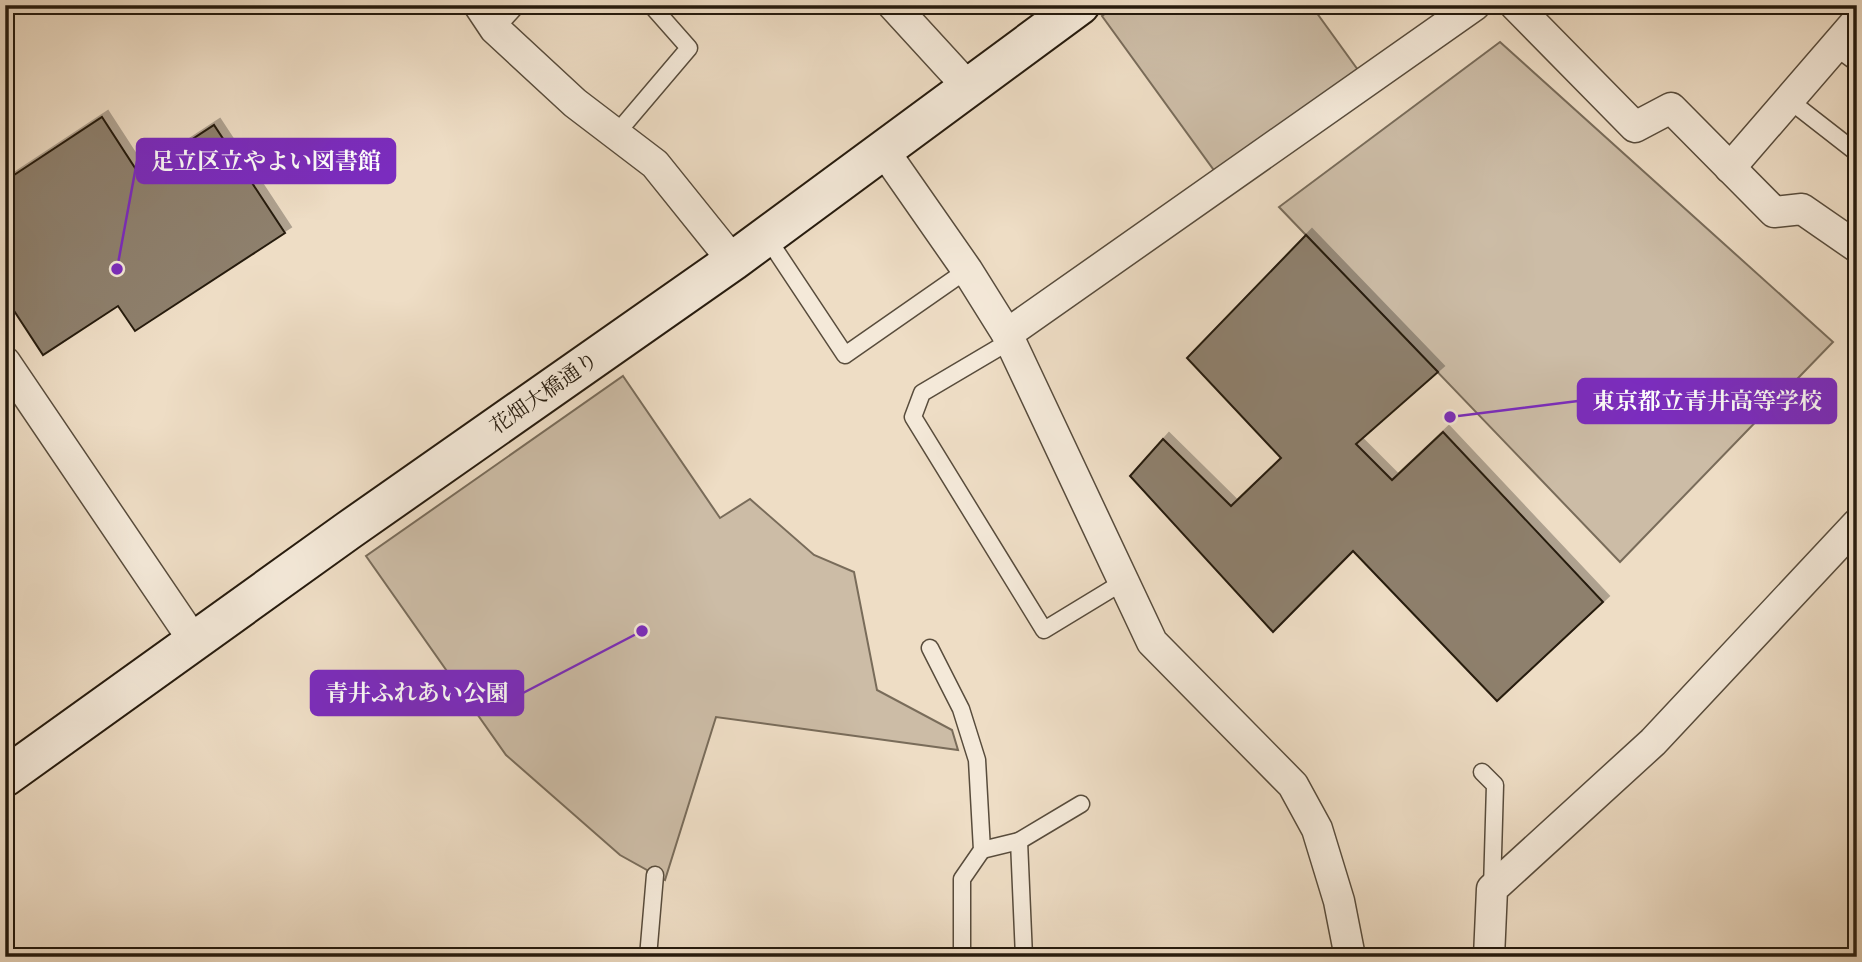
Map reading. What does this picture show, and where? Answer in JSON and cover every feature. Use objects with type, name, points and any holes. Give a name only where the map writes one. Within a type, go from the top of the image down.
[{"type":"street","points":[[893,5],[970,89]]},
{"type":"street","name":"花畑大橋通り","points":[[5,777],[733,261],[970,89],[1080,5]]},
{"type":"street","points":[[1009,337],[1475,5]]},
{"type":"street","points":[[1515,5],[1635,127],[1671,108],[1774,212],[1802,209],[1857,247]]},
{"type":"street","points":[[487,17],[575,103],[655,164],[733,261]]},
{"type":"street","points":[[1730,168],[1789,100],[1846,55],[1857,21]]},
{"type":"street","points":[[884,151],[967,270],[1009,337],[1152,642],[1293,785],[1317,830],[1339,901],[1350,957]]},
{"type":"street","points":[[5,362],[194,641]]},
{"type":"street","points":[[1489,957],[1492,889],[1653,742],[1857,524]]},
{"type":"lane","points":[[487,17],[517,5]]},
{"type":"lane","points":[[616,134],[689,48],[651,5]]},
{"type":"lane","points":[[1789,100],[1857,153]]},
{"type":"lane","points":[[766,236],[845,355],[967,270]]},
{"type":"lane","points":[[1009,337],[922,393],[913,417],[1044,630],[1124,582]]},
{"type":"lane","points":[[930,648],[961,709],[976,760],[982,850],[962,879],[962,957]]},
{"type":"lane","points":[[1482,772],[1495,785],[1492,889]]},
{"type":"lane","points":[[982,850],[1020,841],[1082,804]]},
{"type":"lane","points":[[1020,841],[1024,957]]},
{"type":"lane","points":[[648,957],[655,875]]},
{"type":"shaded area","points":[[1117,5],[1311,5],[1358,70],[1216,173],[1102,16]]},
{"type":"shaded area","points":[[1500,42],[1833,342],[1620,562],[1279,207]]},
{"type":"shaded area","points":[[623,376],[720,518],[750,499],[814,555],[854,572],[877,690],[952,730],[958,750],[716,717],[665,880],[620,855],[506,755],[366,556]]},
{"type":"building","points":[[102,117],[139,174],[214,125],[285,233],[135,331],[118,306],[43,355],[5,297],[5,181]]},
{"type":"building","points":[[1306,235],[1438,372],[1356,444],[1392,480],[1443,432],[1603,602],[1497,701],[1353,551],[1273,632],[1130,476],[1163,439],[1231,506],[1281,458],[1187,358]]},
{"type":"place","name":"足立区立やよい図書館","points":[[117,269]]},
{"type":"place","name":"東京都立青井高等学校","points":[[1450,417]]},
{"type":"place","name":"青井ふれあい公園","points":[[642,631]]}]
